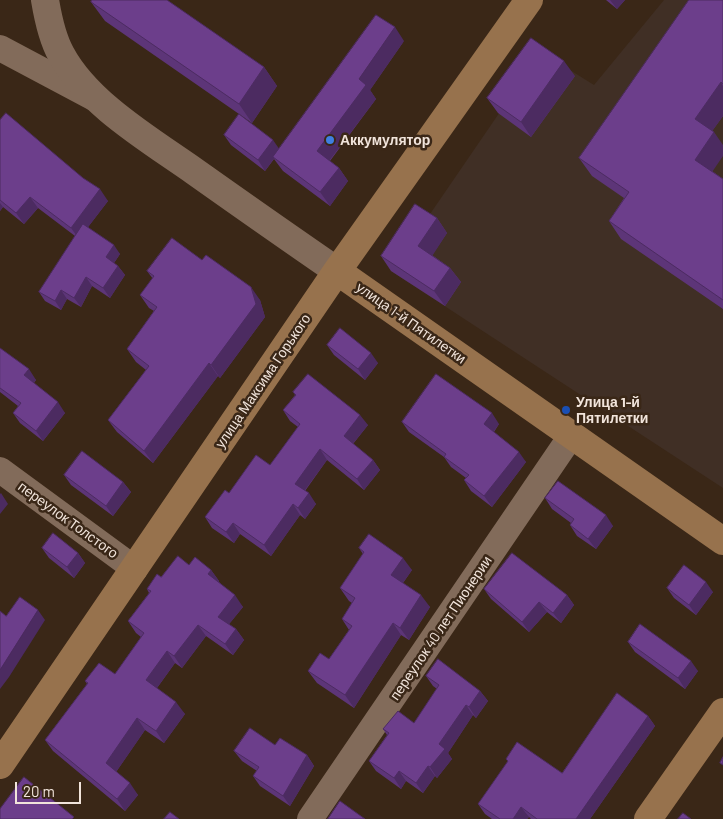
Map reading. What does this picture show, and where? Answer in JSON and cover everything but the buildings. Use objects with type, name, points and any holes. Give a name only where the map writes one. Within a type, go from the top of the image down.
[{"type":"main road","name":"улица Максима Горького","points":[[0,765],[337,271],[529,0]]},
{"type":"main road","name":"улица 1-й Пятилетки","points":[[337,271],[723,541]]},
{"type":"main road","points":[[648,819],[723,712]]},
{"type":"street","name":"улица 1-й Пятилетки","points":[[45,0],[53,36],[62,55],[79,79],[100,102],[138,132],[337,271]]},
{"type":"street","name":"улица 1-й Пятилетки","points":[[0,48],[100,102]]},
{"type":"street","name":"переулок 40 лет Пионерии","points":[[310,819],[571,436]]},
{"type":"street","name":"переулок Толстого","points":[[0,470],[135,569]]},
{"type":"shaded area","points":[[664,0],[723,0],[723,488],[391,271],[541,52],[594,85]]},
{"type":"place","name":"Аккумулятор","points":[[330,140]]},
{"type":"place","name":"Улица 1-й Пятилетки","points":[[566,410]]}]
